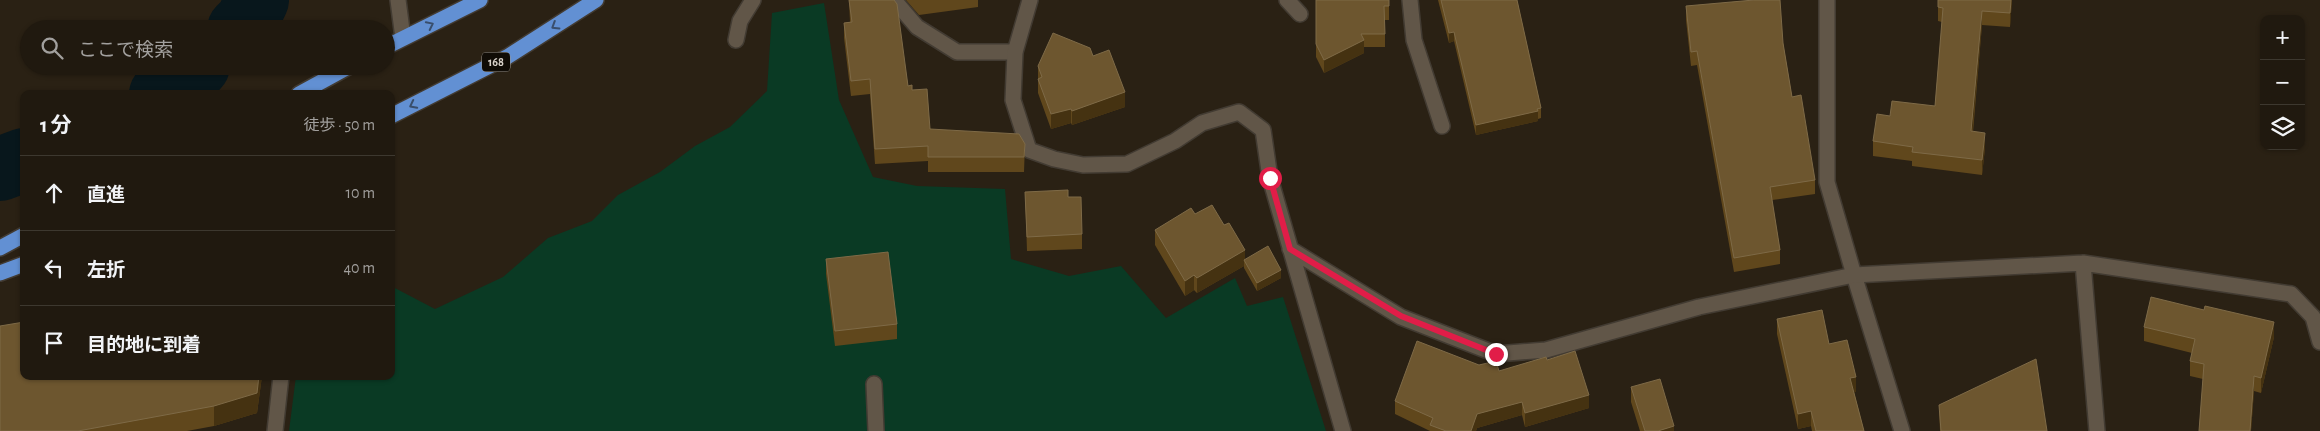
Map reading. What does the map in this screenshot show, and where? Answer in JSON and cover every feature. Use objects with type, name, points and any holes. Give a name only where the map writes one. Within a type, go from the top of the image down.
[{"type":"highway","points":[[395,42],[480,0]]},
{"type":"highway","name":"168","points":[[395,114],[507,57],[596,0]]},
{"type":"highway","points":[[306,90],[334,75]]},
{"type":"highway","points":[[0,248],[20,237]]},
{"type":"highway","points":[[0,273],[20,266]]},
{"type":"street","points":[[398,0],[403,38]]},
{"type":"street","points":[[736,40],[740,22],[753,0]]},
{"type":"street","points":[[894,0],[917,27],[957,52],[1015,52]]},
{"type":"street","points":[[1030,0],[1015,52],[1013,100],[1029,150],[1054,159],[1083,165],[1126,164],[1174,141],[1202,123],[1238,112],[1262,130],[1270,178],[1342,431]]},
{"type":"street","points":[[1287,0],[1300,14]]},
{"type":"street","points":[[1410,0],[1414,40],[1442,126]]},
{"type":"street","points":[[1827,0],[1827,182],[1902,431]]},
{"type":"street","points":[[1290,249],[1401,316],[1496,354],[1546,350],[1699,307],[1854,275],[2083,263],[2291,294],[2313,317],[2320,342]]},
{"type":"street","points":[[2083,263],[2097,431]]},
{"type":"street","points":[[275,431],[281,380]]},
{"type":"street","points":[[874,384],[876,431]]},
{"type":"green space","points":[[824,3],[839,100],[873,177],[917,186],[1005,189],[1011,259],[1069,276],[1121,266],[1166,318],[1235,278],[1247,306],[1283,297],[1326,431],[289,431],[295,380],[395,380],[395,288],[435,309],[503,277],[548,238],[592,221],[618,195],[660,172],[695,146],[730,127],[767,91],[772,13]]},
{"type":"building","points":[[849,0],[894,0],[897,4],[908,86],[912,85],[912,90],[927,89],[930,129],[1019,134],[1025,144],[1024,157],[928,157],[928,146],[875,149],[870,79],[851,81],[844,23],[852,22]]},
{"type":"building","points":[[1316,0],[1389,0],[1389,6],[1384,6],[1385,34],[1361,34],[1364,40],[1324,60],[1316,44]]},
{"type":"building","points":[[1441,0],[1517,0],[1541,108],[1537,109],[1538,111],[1476,125],[1454,32],[1449,33]]},
{"type":"building","points":[[1754,0],[1780,0],[1783,43],[1792,97],[1801,95],[1815,180],[1770,187],[1780,250],[1734,258],[1697,51],[1691,52],[1686,6]]},
{"type":"building","points":[[1938,0],[2011,0],[2010,13],[1982,11],[1971,131],[1985,133],[1982,160],[1912,152],[1913,147],[1873,141],[1877,114],[1890,116],[1892,101],[1935,106],[1943,8],[1938,7]]},
{"type":"building","points":[[1053,33],[1090,48],[1093,56],[1109,50],[1125,92],[1072,111],[1071,109],[1051,114],[1038,79],[1042,77],[1038,66]]},
{"type":"building","points":[[1068,190],[1068,197],[1081,197],[1082,234],[1027,237],[1025,192]]},
{"type":"building","points":[[1212,205],[1224,225],[1229,223],[1245,250],[1197,278],[1194,275],[1185,281],[1155,230],[1191,208],[1195,214]]},
{"type":"building","points":[[1268,246],[1281,270],[1257,283],[1244,260]]},
{"type":"building","points":[[888,252],[897,324],[835,331],[826,259]]},
{"type":"building","points":[[2151,297],[2204,310],[2205,306],[2274,322],[2261,378],[2254,376],[2250,431],[2199,431],[2204,364],[2190,361],[2195,339],[2144,327]]},
{"type":"building","points":[[1822,310],[1829,344],[1847,340],[1856,377],[1850,378],[1864,431],[1816,431],[1811,411],[1798,414],[1777,319]]},
{"type":"building","points":[[20,323],[20,380],[259,380],[257,393],[214,406],[78,431],[0,431],[0,326]]},
{"type":"building","points":[[1417,341],[1479,365],[1496,361],[1499,371],[1546,357],[1547,360],[1575,351],[1589,395],[1525,413],[1522,402],[1477,414],[1471,431],[1446,431],[1430,425],[1433,418],[1395,401]]},
{"type":"building","points":[[2036,359],[2047,431],[1941,431],[1939,405]]},
{"type":"building","points":[[1660,379],[1674,426],[1658,431],[1645,431],[1631,387]]},
{"type":"waterway","points":[[247,20],[257,0]]},
{"type":"waterway","points":[[168,90],[188,75]]},
{"type":"waterway","points":[[0,169],[20,162]]},
{"type":"route","points":[[1270,178],[1290,249],[1401,316],[1496,354]]}]
